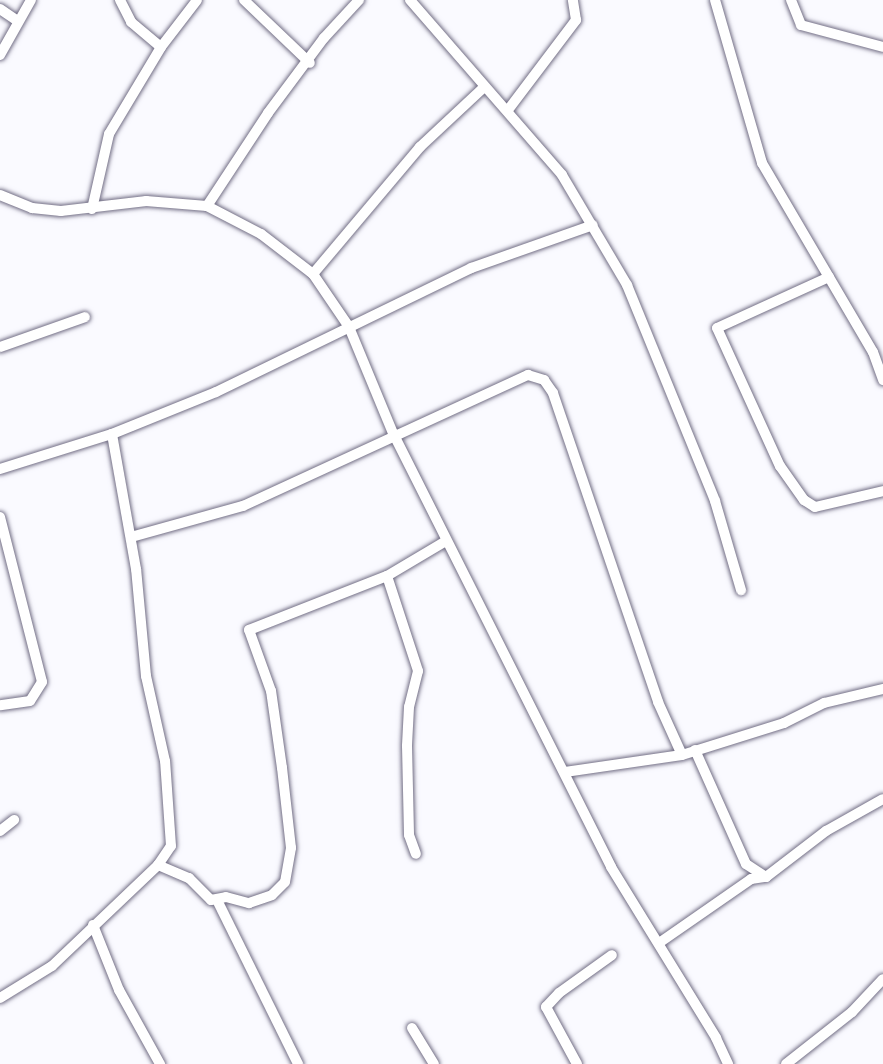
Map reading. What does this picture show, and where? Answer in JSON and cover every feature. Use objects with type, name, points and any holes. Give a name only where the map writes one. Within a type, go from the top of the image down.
[{"type":"street","points":[[0,55],[31,0]]},
{"type":"street","points":[[120,0],[131,22],[161,47]]},
{"type":"street","points":[[92,209],[109,134],[161,47],[197,0]]},
{"type":"street","points":[[244,0],[310,63]]},
{"type":"street","points":[[207,206],[268,113],[310,63],[324,37],[359,0]]},
{"type":"street","points":[[410,0],[483,89],[508,110],[562,175],[593,225],[632,297],[715,501],[741,590]]},
{"type":"street","points":[[508,110],[576,20],[573,0]]},
{"type":"street","points":[[715,0],[762,163],[873,352],[883,380]]},
{"type":"street","points":[[791,0],[802,25],[883,47]]},
{"type":"street","points":[[0,9],[18,21]]},
{"type":"street","points":[[313,274],[420,147],[483,89]]},
{"type":"street","points":[[0,195],[32,208],[92,209],[146,201],[207,206],[261,234],[313,274],[349,327],[393,433],[611,867],[659,943],[728,1064]]},
{"type":"street","points":[[1,472],[112,434],[216,392],[471,268],[593,225]]},
{"type":"street","points":[[829,277],[718,328],[780,466],[804,500],[816,507],[883,491]]},
{"type":"street","points":[[0,347],[85,317]]},
{"type":"street","points":[[131,537],[243,506],[374,448],[393,433],[528,375],[544,380],[553,393],[658,702],[682,755]]},
{"type":"street","points":[[0,998],[52,966],[158,865],[171,846],[169,795],[146,676],[131,537],[112,434]]},
{"type":"street","points":[[0,517],[42,682],[30,701],[0,705]]},
{"type":"street","points":[[158,865],[189,878],[205,897],[217,900],[249,903],[272,895],[285,882],[291,842],[271,691],[249,630],[387,576],[446,541]]},
{"type":"street","points":[[387,576],[418,671],[409,708],[407,746],[410,835],[416,854]]},
{"type":"street","points":[[565,772],[682,755],[784,723],[824,704],[883,689]]},
{"type":"street","points":[[695,750],[746,864],[766,877]]},
{"type":"street","points":[[659,943],[751,879],[766,877],[826,831],[883,799]]},
{"type":"street","points":[[0,831],[14,820]]},
{"type":"street","points":[[167,855],[170,871]]},
{"type":"street","points":[[217,900],[298,1064]]},
{"type":"street","points":[[93,925],[119,990],[160,1064]]},
{"type":"street","points":[[577,1064],[546,1007],[559,993],[612,955]]},
{"type":"street","points":[[786,1064],[852,1012],[883,979]]},
{"type":"street","points":[[412,1028],[434,1064]]}]
